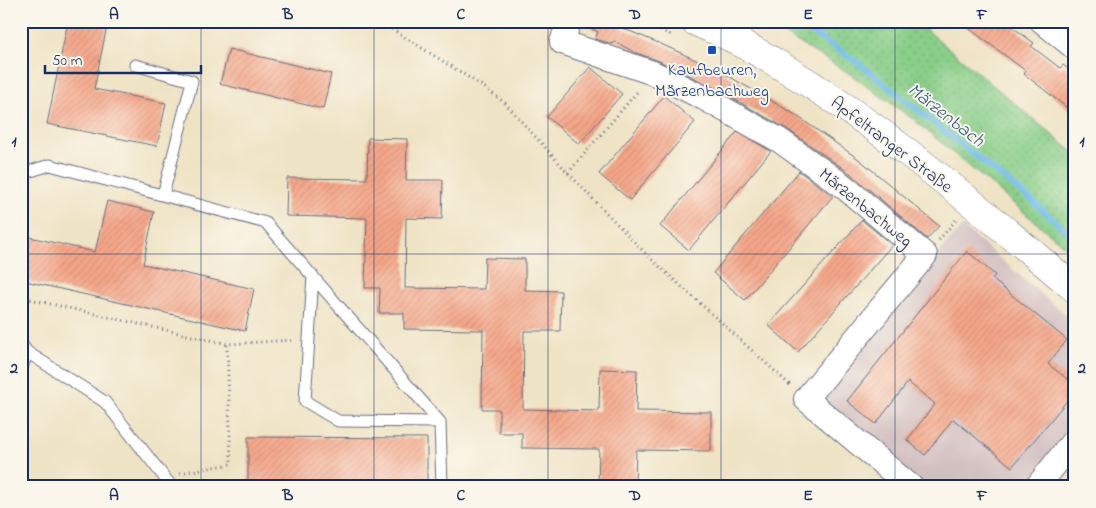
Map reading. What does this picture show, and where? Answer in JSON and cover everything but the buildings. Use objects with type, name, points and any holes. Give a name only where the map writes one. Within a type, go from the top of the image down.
[{"type":"street","name":"Märzenbachweg","points":[[569,21],[562,42],[653,74],[704,98],[779,140],[842,185],[925,255],[806,399]]},
{"type":"street","name":"Apfeltranger Straße","points":[[694,21],[738,41],[823,92],[882,134],[1075,289]]},
{"type":"street","points":[[1042,21],[1075,48]]},
{"type":"street","points":[[806,399],[911,487]]},
{"type":"street","points":[[1037,487],[1075,439]]},
{"type":"lane","points":[[135,64],[192,81],[163,195]]},
{"type":"lane","points":[[21,174],[50,165],[266,223],[440,422],[442,487]]},
{"type":"lane","points":[[313,276],[305,401],[338,421],[440,422]]},
{"type":"lane","points":[[21,371],[24,347],[104,402],[172,487]]},
{"type":"path","points":[[379,21],[484,87],[498,98],[648,256],[806,399]]},
{"type":"path","points":[[568,173],[653,74]]},
{"type":"path","points":[[925,255],[962,214]]},
{"type":"path","points":[[21,302],[29,299],[227,344],[309,338]]},
{"type":"path","points":[[164,476],[231,464],[227,344]]},
{"type":"shaded area","points":[[962,226],[1075,323],[1075,426],[1025,487],[919,487],[812,399]]},
{"type":"shaded area","points":[[1075,456],[1075,487],[1051,487]]},
{"type":"green space","points":[[763,21],[916,21],[1075,154],[1075,255],[913,119],[847,72]]},
{"type":"waterway","name":"Märzenbach","points":[[794,21],[858,63],[1031,200],[1075,239]]},
{"type":"place","name":"Kaufbeuren, Märzenbachweg","points":[[712,50]]}]
